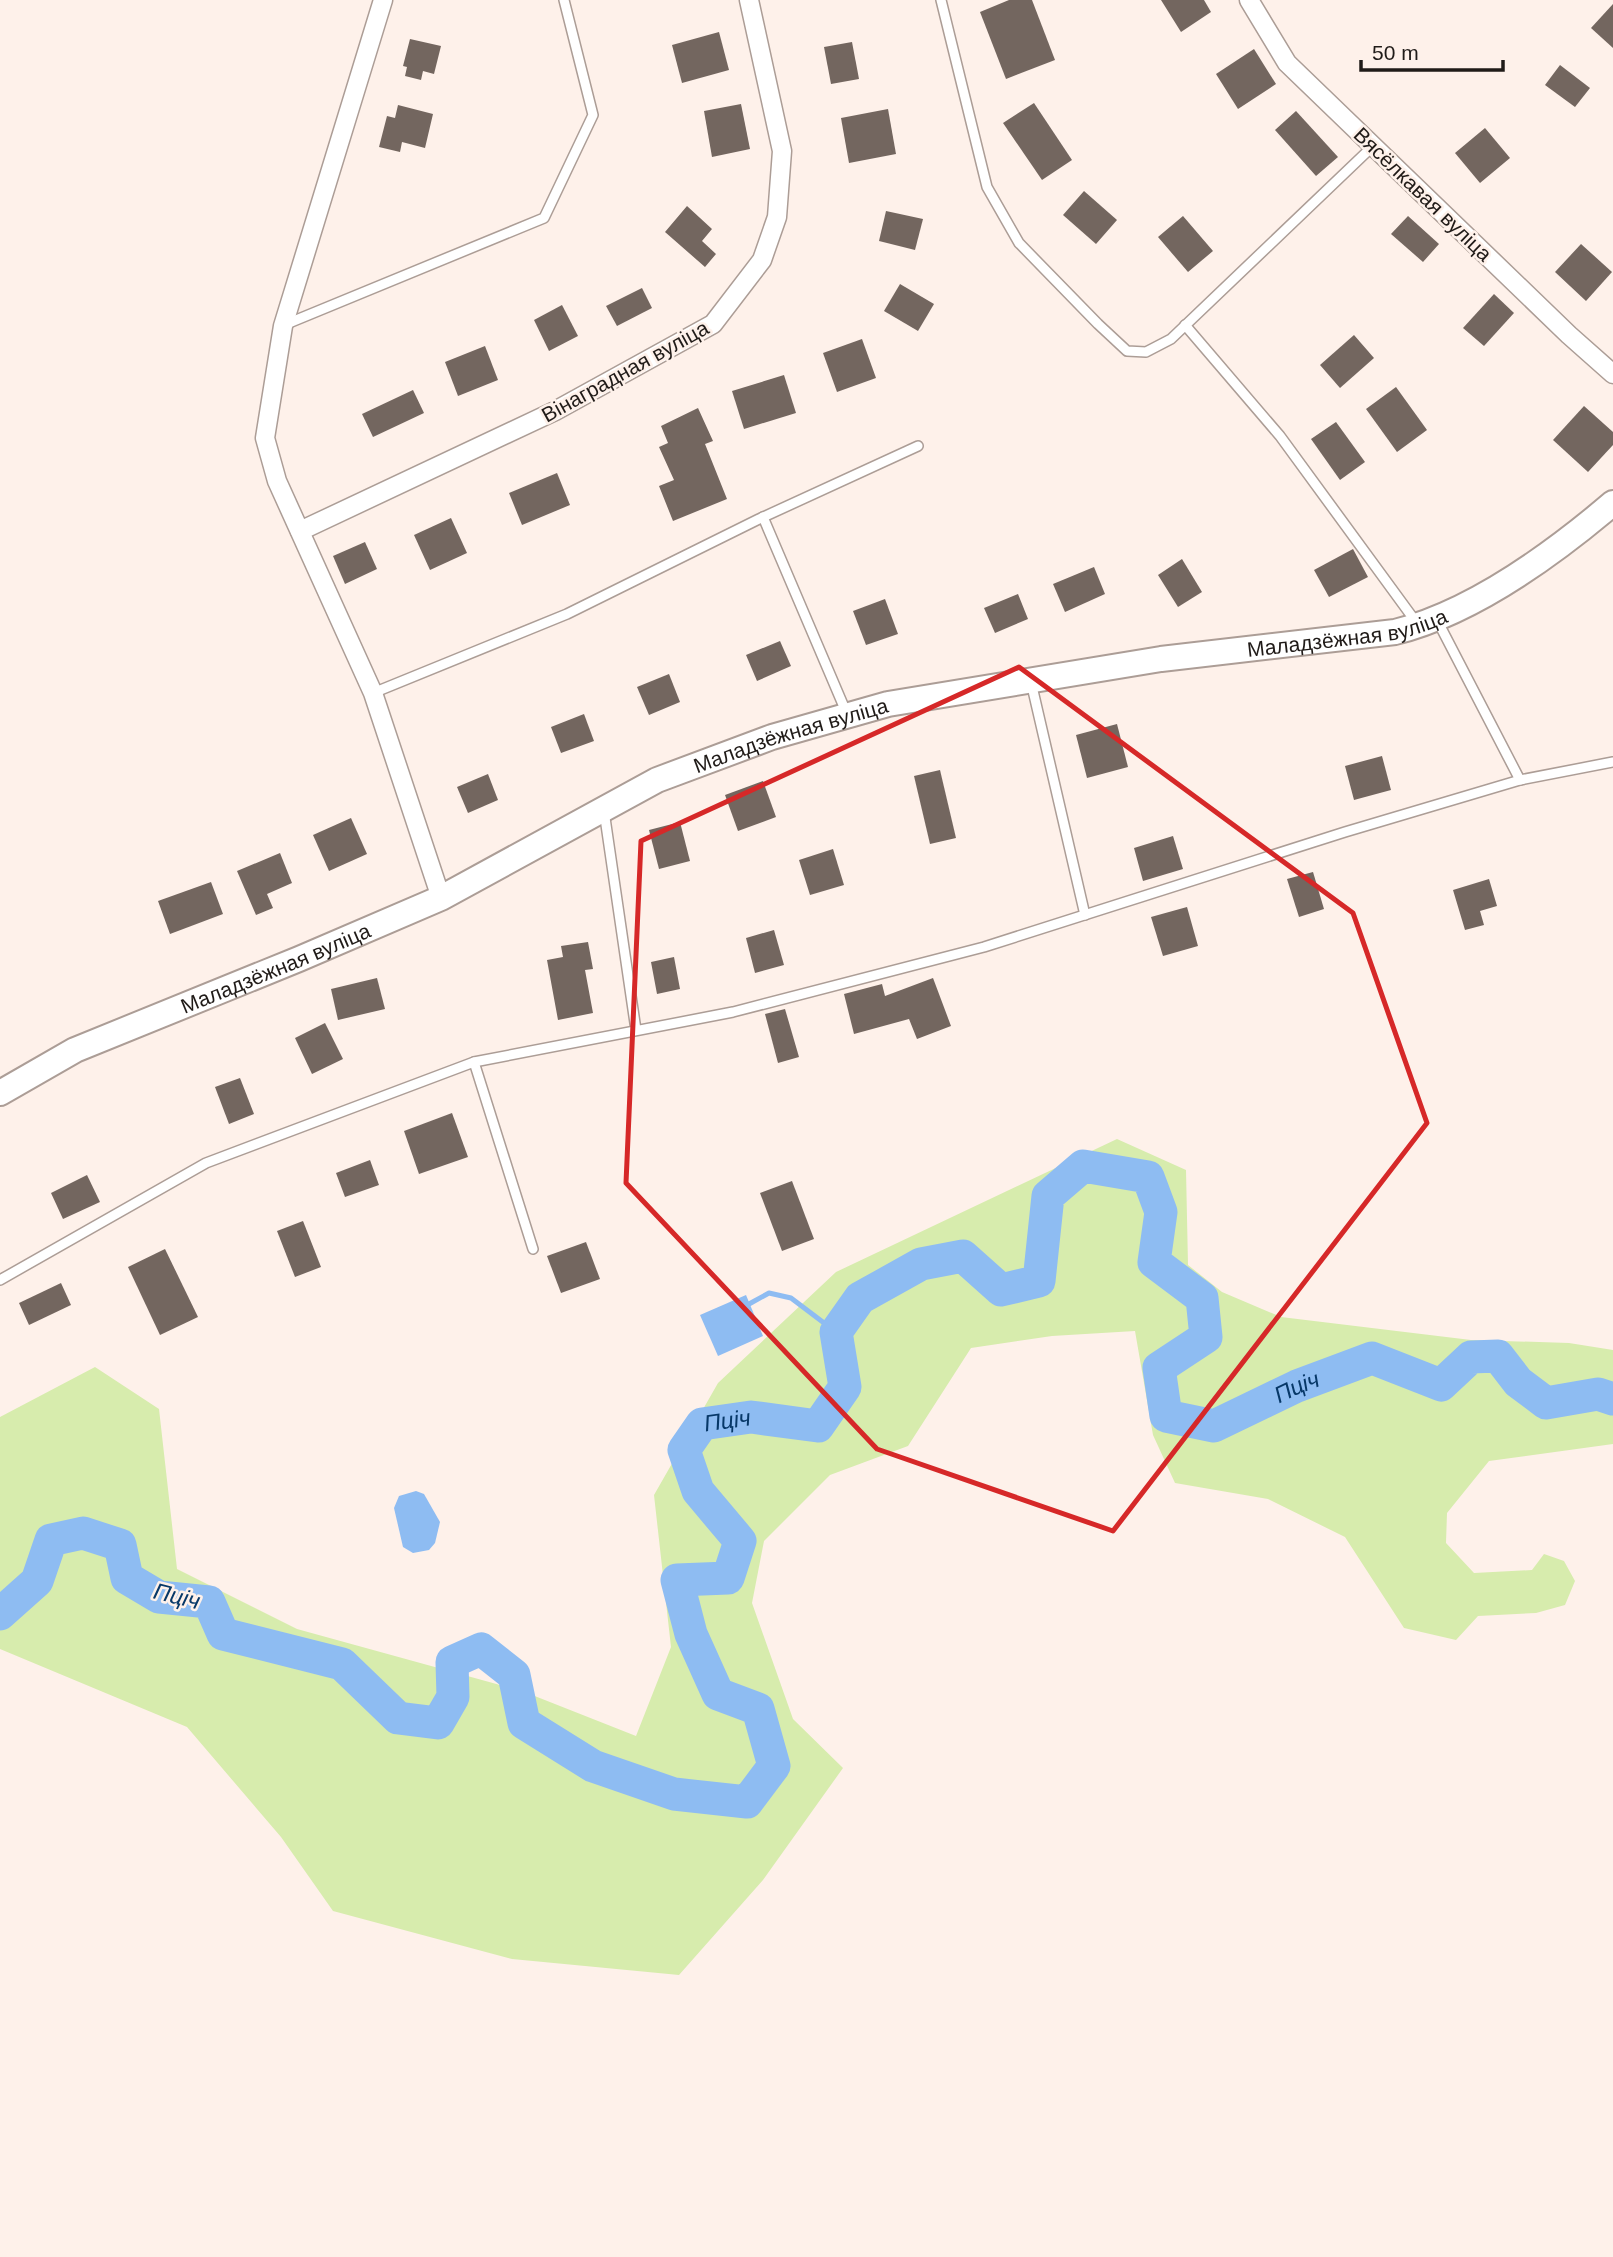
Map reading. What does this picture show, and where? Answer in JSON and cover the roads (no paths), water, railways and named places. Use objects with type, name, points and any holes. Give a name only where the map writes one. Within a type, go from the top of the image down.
[{"type":"street","points":[[383,0],[283,326],[265,438],[277,481],[373,693],[441,898]]},
{"type":"street","name":"Вінаградная вуліца","points":[[300,531],[555,411],[713,324],[762,260],[777,217],[782,151],[748,0]]},
{"type":"street","name":"Вясёлкавая вуліца","points":[[1249,0],[1287,63],[1569,335],[1613,374]]},
{"type":"street","name":"Маладзёжная вуліца","points":[[0,1093],[75,1050],[441,898],[657,780],[772,737],[888,704],[1161,659],[1395,632],[1428,622],[1511,578],[1582,529],[1613,503]]},
{"type":"lane","points":[[283,326],[544,218],[593,115],[564,0]]},
{"type":"lane","points":[[941,0],[987,187],[1019,243],[1127,351],[1146,352],[1171,340],[1373,146]]},
{"type":"lane","points":[[1185,325],[1280,436],[1428,622],[1520,780]]},
{"type":"lane","points":[[373,693],[567,614],[763,517],[918,446]]},
{"type":"lane","points":[[763,517],[848,715]]},
{"type":"lane","points":[[1030,681],[1084,915]]},
{"type":"lane","points":[[0,1280],[206,1163],[474,1062],[746,1008],[984,947],[1345,832],[1520,780],[1613,761]]},
{"type":"lane","points":[[604,809],[636,1030]]},
{"type":"lane","points":[[474,1062],[533,1249]]},
{"type":"water","points":[[746,1295],[763,1336],[718,1356],[700,1315]]},
{"type":"water","points":[[416,1491],[424,1494],[440,1522],[435,1543],[429,1550],[413,1553],[403,1547],[394,1508],[399,1496]]},
{"type":"waterway","name":"Пціч","points":[[0,1614],[37,1581],[51,1540],[83,1533],[120,1545],[127,1578],[159,1597],[209,1602],[223,1634],[342,1664],[398,1718],[438,1723],[453,1697],[452,1662],[481,1649],[514,1675],[524,1723],[593,1766],[674,1794],[747,1802],[774,1766],[758,1709],[718,1694],[691,1634],[677,1580],[728,1578],[740,1541],[698,1491],[684,1450],[702,1424],[751,1417],[818,1426],[845,1387],[836,1332],[860,1298],[921,1264],[963,1256],[1001,1290],[1039,1281],[1048,1196],[1083,1166],[1148,1177],[1161,1212],[1154,1262],[1202,1298],[1206,1337],[1159,1368],[1166,1416],[1214,1426],[1297,1386],[1372,1358],[1441,1385],[1471,1357],[1498,1356],[1518,1382],[1546,1403],[1598,1394],[1613,1399]]},
{"type":"waterway","points":[[749,1304],[769,1293],[791,1298],[836,1332]]}]
